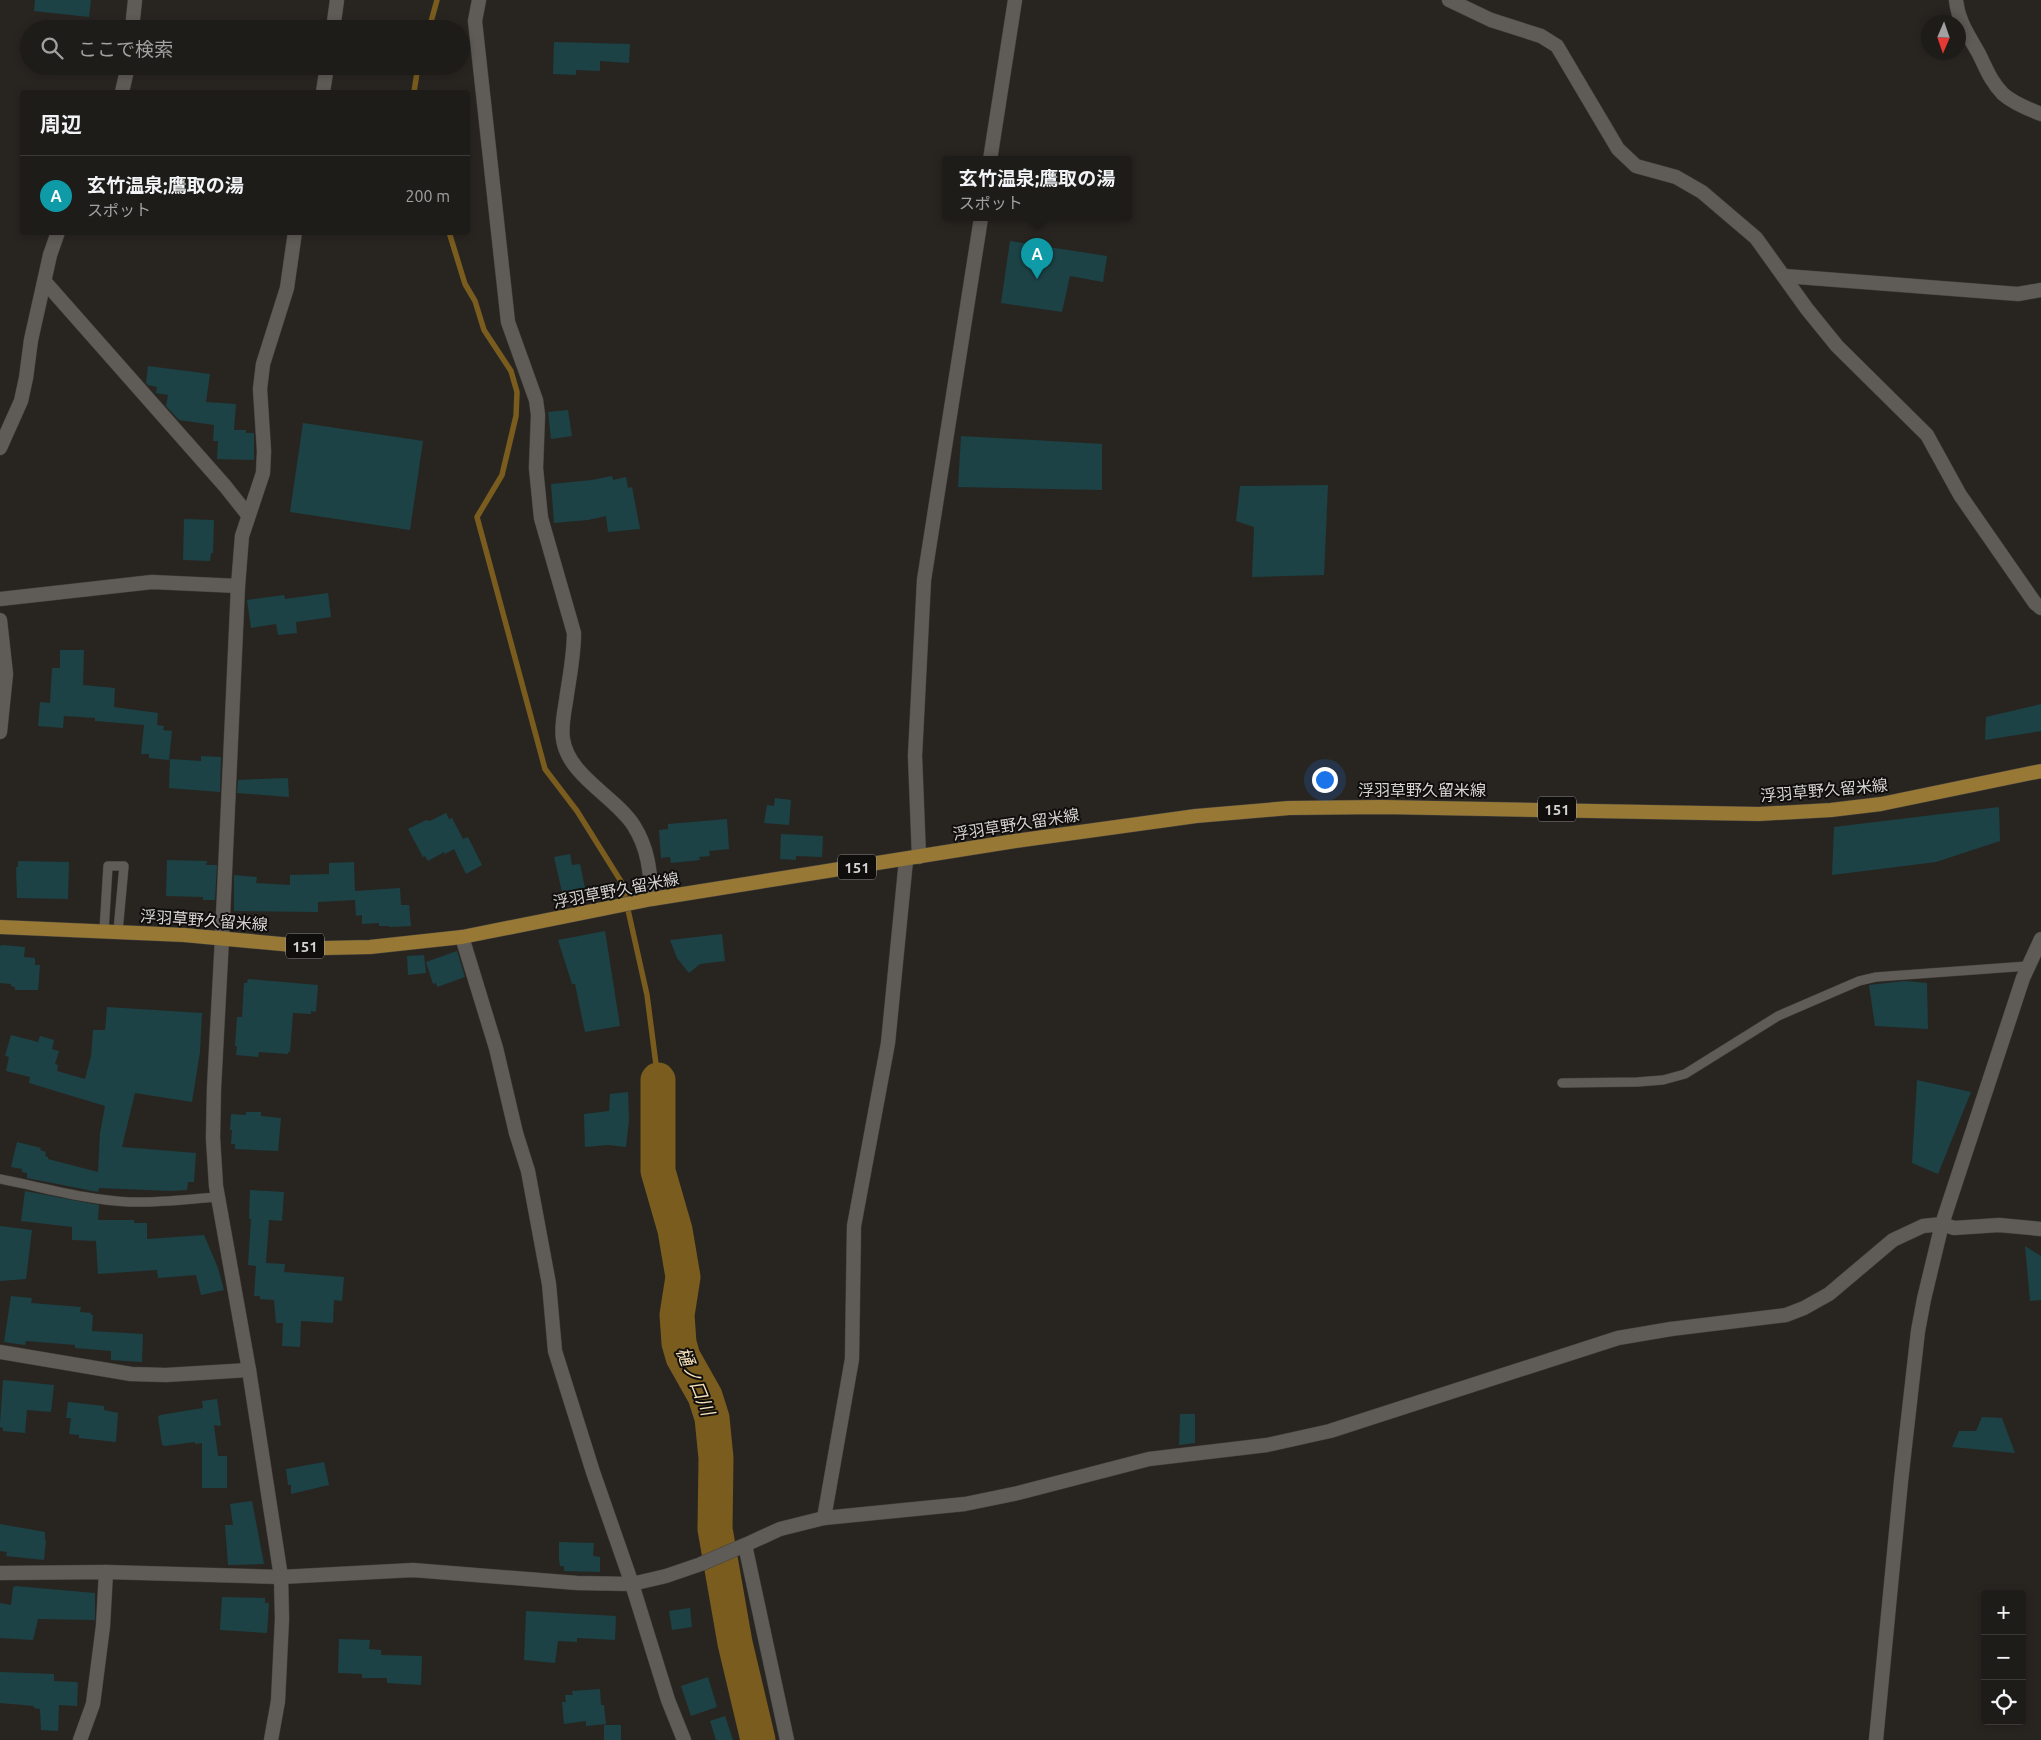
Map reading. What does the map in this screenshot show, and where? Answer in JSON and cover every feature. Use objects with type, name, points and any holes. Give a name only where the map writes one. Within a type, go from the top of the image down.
[{"type":"main road","name":"浮羽草野久留米線","points":[[0,927],[222,938],[325,948],[379,947],[462,937],[648,900],[1111,826],[1196,816],[1289,808],[1453,807],[1759,814],[1831,810],[1881,804],[2041,772]]},
{"type":"street","points":[[133,20],[136,0]]},
{"type":"street","points":[[334,20],[337,0]]},
{"type":"street","points":[[479,0],[475,21],[508,322],[536,400],[536,468],[541,518],[574,633],[574,650],[563,720],[563,739],[567,754],[575,766],[633,824],[644,844],[649,861],[648,900]]},
{"type":"street","points":[[991,156],[1015,0]]},
{"type":"street","points":[[1449,0],[1492,20],[1541,36],[1557,46],[1618,148],[1636,166],[1676,178],[1702,192],[1756,238],[1837,346],[1927,435],[1960,495],[2035,603],[2041,608]]},
{"type":"street","points":[[1956,0],[1964,31],[1988,75],[2004,94],[2023,107],[2041,114]]},
{"type":"street","points":[[122,90],[126,75]]},
{"type":"street","points":[[323,90],[326,75]]},
{"type":"street","points":[[824,1518],[852,1359],[854,1226],[888,1043],[912,858],[924,580],[981,221]]},
{"type":"street","points":[[0,448],[21,401],[31,340],[50,255],[57,235]]},
{"type":"street","points":[[271,1740],[278,1701],[282,1619],[281,1578],[249,1370],[218,1197],[213,1118],[238,586],[242,536],[262,473],[264,451],[260,389],[263,364],[287,288],[295,235]]},
{"type":"street","points":[[1785,276],[2018,294],[2041,290]]},
{"type":"street","points":[[45,282],[225,486],[248,515]]},
{"type":"street","points":[[0,600],[152,582],[238,586]]},
{"type":"street","points":[[0,620],[6,674],[0,732]]},
{"type":"street","points":[[462,937],[496,1048],[516,1133],[528,1171],[549,1284],[555,1351],[668,1700],[684,1740]]},
{"type":"street","points":[[1876,1740],[1901,1481],[1918,1331],[1942,1224],[2028,966],[2041,939]]},
{"type":"street","points":[[0,1573],[106,1572],[281,1578],[413,1570],[576,1583],[632,1584],[666,1576],[701,1564],[780,1529],[824,1518],[965,1504],[1018,1493],[1149,1459],[1267,1445],[1297,1439],[1330,1431],[1458,1391],[1603,1342],[1671,1329],[1786,1315],[1804,1308],[1829,1294],[1893,1240],[1923,1226],[1942,1224],[1954,1228],[1999,1225],[2041,1229]]},
{"type":"street","points":[[0,1352],[132,1374],[166,1375],[249,1370]]},
{"type":"street","points":[[740,1547],[787,1740]]},
{"type":"street","points":[[80,1740],[93,1704],[103,1626],[106,1572]]},
{"type":"lane","points":[[108,866],[124,866],[111,931],[108,866]]},
{"type":"lane","points":[[1562,1083],[1637,1082],[1663,1080],[1685,1074],[1778,1016],[1859,980],[1876,977],[2028,966]]},
{"type":"lane","points":[[0,1179],[91,1197],[128,1202],[162,1202],[218,1197]]},
{"type":"building","points":[[35,0],[91,0],[89,17],[34,11]]},
{"type":"building","points":[[554,42],[630,44],[629,63],[600,61],[600,71],[576,70],[576,75],[553,74]]},
{"type":"building","points":[[1010,241],[1107,256],[1103,282],[1070,276],[1062,312],[1001,303]]},
{"type":"building","points":[[148,366],[210,374],[206,402],[236,404],[234,430],[246,430],[246,433],[254,433],[254,460],[217,459],[218,441],[213,441],[214,425],[179,420],[166,406],[168,395],[156,393],[157,387],[146,383]]},
{"type":"building","points":[[568,410],[572,436],[551,439],[548,412]]},
{"type":"building","points":[[303,423],[423,441],[410,530],[290,512]]},
{"type":"building","points":[[961,436],[1102,444],[1102,490],[958,487]]},
{"type":"building","points":[[612,476],[613,480],[626,477],[628,488],[632,487],[640,529],[608,532],[606,516],[588,520],[554,523],[551,484]]},
{"type":"building","points":[[1328,485],[1324,575],[1252,577],[1254,527],[1236,521],[1240,486]]},
{"type":"building","points":[[184,519],[214,520],[213,553],[211,553],[210,561],[183,560]]},
{"type":"building","points":[[328,593],[331,617],[296,622],[297,633],[278,635],[276,624],[251,628],[247,600],[284,595],[285,599]]},
{"type":"building","points":[[60,650],[84,650],[83,685],[115,688],[114,707],[158,713],[157,725],[164,726],[163,730],[172,731],[169,760],[149,758],[149,754],[141,754],[144,725],[95,721],[95,718],[64,716],[63,728],[38,726],[40,702],[50,703],[52,668],[60,668]]},
{"type":"building","points":[[2041,704],[2041,731],[1985,740],[1986,717]]},
{"type":"building","points":[[201,756],[221,757],[220,792],[169,788],[170,759],[201,761]]},
{"type":"building","points":[[288,778],[289,797],[237,793],[238,780]]},
{"type":"building","points":[[775,798],[791,800],[789,825],[764,823],[767,805],[774,806]]},
{"type":"building","points":[[1999,807],[2000,841],[1936,862],[1832,875],[1834,827]]},
{"type":"building","points":[[446,813],[449,819],[452,818],[463,839],[468,837],[482,865],[466,874],[454,849],[428,861],[425,856],[423,857],[408,829]]},
{"type":"building","points":[[727,819],[729,849],[709,851],[710,856],[699,857],[700,860],[671,863],[670,857],[661,858],[659,830],[668,829],[668,824]]},
{"type":"building","points":[[781,834],[823,836],[822,857],[796,856],[796,860],[780,859]]},
{"type":"building","points":[[570,854],[572,865],[580,864],[585,888],[562,892],[554,857]]},
{"type":"building","points":[[167,860],[207,861],[206,865],[217,865],[215,900],[203,900],[203,897],[166,896]]},
{"type":"building","points":[[18,861],[69,862],[68,899],[17,898],[16,867],[18,867]]},
{"type":"building","points":[[354,862],[355,891],[400,888],[401,905],[409,905],[411,926],[389,927],[379,926],[379,923],[362,924],[362,915],[356,916],[355,900],[318,902],[318,912],[234,911],[234,875],[257,877],[256,883],[290,885],[290,875],[329,874],[329,863]]},
{"type":"building","points":[[605,931],[620,1026],[585,1032],[575,984],[572,984],[558,940]]},
{"type":"building","points":[[722,934],[725,961],[700,964],[689,973],[677,958],[670,940]]},
{"type":"building","points":[[0,946],[25,947],[24,957],[35,958],[35,965],[40,965],[38,990],[15,990],[15,987],[11,986],[11,984],[0,983]]},
{"type":"building","points":[[457,951],[465,977],[437,987],[436,983],[433,984],[426,962]]},
{"type":"building","points":[[424,955],[426,973],[408,975],[407,956]]},
{"type":"building","points":[[248,979],[318,985],[316,1012],[311,1011],[311,1014],[293,1013],[290,1052],[288,1054],[259,1052],[258,1057],[236,1055],[237,1017],[242,1017],[244,983],[247,983]]},
{"type":"building","points":[[1905,981],[1927,983],[1928,1029],[1875,1026],[1869,985]]},
{"type":"building","points":[[107,1007],[202,1013],[200,1052],[192,1102],[135,1093],[122,1147],[196,1153],[194,1182],[188,1182],[187,1190],[99,1188],[98,1192],[27,1178],[27,1173],[22,1172],[22,1169],[11,1167],[17,1142],[41,1148],[40,1150],[46,1152],[45,1156],[48,1159],[98,1172],[100,1133],[105,1106],[29,1083],[30,1077],[6,1071],[9,1057],[5,1056],[11,1035],[38,1042],[40,1036],[54,1040],[52,1049],[59,1051],[55,1064],[58,1065],[57,1071],[85,1079],[91,1056],[93,1030],[105,1030]]},
{"type":"building","points":[[1917,1080],[1971,1092],[1938,1174],[1912,1163]]},
{"type":"building","points":[[628,1092],[629,1120],[626,1147],[608,1145],[585,1147],[584,1114],[609,1111],[610,1094]]},
{"type":"building","points":[[246,1112],[261,1112],[261,1116],[281,1118],[278,1151],[235,1149],[235,1144],[231,1144],[231,1114],[246,1115]]},
{"type":"building","points":[[250,1190],[284,1192],[282,1221],[269,1220],[266,1263],[285,1264],[284,1272],[344,1277],[342,1301],[334,1300],[333,1323],[301,1321],[300,1347],[282,1346],[283,1323],[276,1323],[274,1300],[260,1299],[260,1296],[254,1296],[256,1266],[248,1265],[251,1219],[249,1219]]},
{"type":"building","points":[[25,1191],[99,1205],[98,1220],[134,1220],[134,1223],[147,1223],[147,1239],[204,1235],[218,1268],[224,1290],[201,1295],[196,1275],[158,1278],[157,1270],[98,1274],[96,1241],[72,1240],[72,1227],[21,1221]]},
{"type":"building","points":[[0,1226],[32,1230],[26,1279],[0,1281]]},
{"type":"building","points":[[2025,1246],[2041,1256],[2041,1300],[2030,1301]]},
{"type":"building","points":[[11,1296],[32,1298],[31,1303],[81,1307],[80,1312],[93,1315],[92,1331],[143,1334],[142,1362],[111,1360],[111,1351],[75,1348],[75,1345],[26,1341],[25,1345],[4,1342]]},
{"type":"building","points":[[3,1380],[54,1385],[51,1412],[27,1410],[25,1433],[3,1431],[0,1424]]},
{"type":"building","points":[[217,1399],[221,1426],[214,1425],[218,1456],[227,1456],[227,1488],[202,1488],[202,1443],[162,1445],[158,1417],[160,1415],[203,1408],[202,1401]]},
{"type":"building","points":[[68,1402],[104,1406],[104,1410],[118,1413],[116,1442],[79,1438],[79,1435],[69,1434],[71,1418],[66,1418]]},
{"type":"building","points":[[1180,1414],[1195,1414],[1195,1443],[1179,1445]]},
{"type":"building","points":[[1982,1417],[2002,1418],[2015,1453],[1952,1447],[1959,1431],[1976,1431]]},
{"type":"building","points":[[324,1462],[329,1485],[291,1494],[291,1485],[288,1485],[286,1469]]},
{"type":"building","points":[[252,1501],[264,1564],[228,1565],[225,1525],[233,1525],[230,1504]]},
{"type":"building","points":[[0,1524],[45,1532],[44,1560],[6,1556],[7,1552],[0,1551]]},
{"type":"building","points":[[559,1542],[594,1543],[593,1556],[600,1557],[600,1572],[564,1571],[564,1566],[560,1566]]},
{"type":"building","points":[[15,1586],[95,1593],[95,1620],[38,1619],[33,1640],[0,1638],[0,1603],[11,1605],[13,1588]]},
{"type":"building","points":[[222,1597],[265,1598],[265,1603],[269,1603],[267,1633],[220,1630]]},
{"type":"building","points":[[690,1608],[692,1627],[672,1630],[669,1611]]},
{"type":"building","points":[[526,1611],[616,1616],[615,1640],[577,1638],[577,1642],[558,1641],[555,1663],[524,1660]]},
{"type":"building","points":[[339,1639],[370,1640],[369,1649],[381,1650],[381,1655],[422,1656],[421,1685],[387,1683],[387,1678],[362,1678],[362,1674],[338,1673]]},
{"type":"building","points":[[0,1672],[54,1674],[54,1681],[76,1682],[78,1683],[77,1706],[59,1705],[58,1731],[41,1730],[40,1709],[34,1708],[34,1706],[0,1703]]},
{"type":"building","points":[[708,1677],[717,1707],[691,1716],[681,1686]]},
{"type":"building","points":[[600,1689],[601,1705],[604,1705],[606,1724],[586,1726],[586,1721],[564,1724],[562,1702],[566,1702],[565,1695],[573,1695],[572,1691]]},
{"type":"building","points":[[725,1716],[733,1740],[716,1740],[710,1721]]},
{"type":"building","points":[[604,1725],[621,1725],[621,1740],[604,1740]]},
{"type":"waterway","points":[[431,20],[437,0]]},
{"type":"waterway","points":[[414,90],[417,75]]},
{"type":"waterway","points":[[450,235],[465,284],[475,301],[484,330],[511,371],[517,392],[516,416],[502,475],[477,517],[545,769],[577,811],[622,883],[647,995],[658,1080]]},
{"type":"waterway","name":"樋ノ口川","points":[[658,1080],[658,1171],[675,1230],[683,1277],[677,1315],[679,1343],[683,1357],[705,1396],[712,1418],[716,1458],[715,1529],[735,1643],[758,1740]]},
{"type":"place","name":"玄竹温泉;鷹取の湯","points":[[1037,279]]}]
